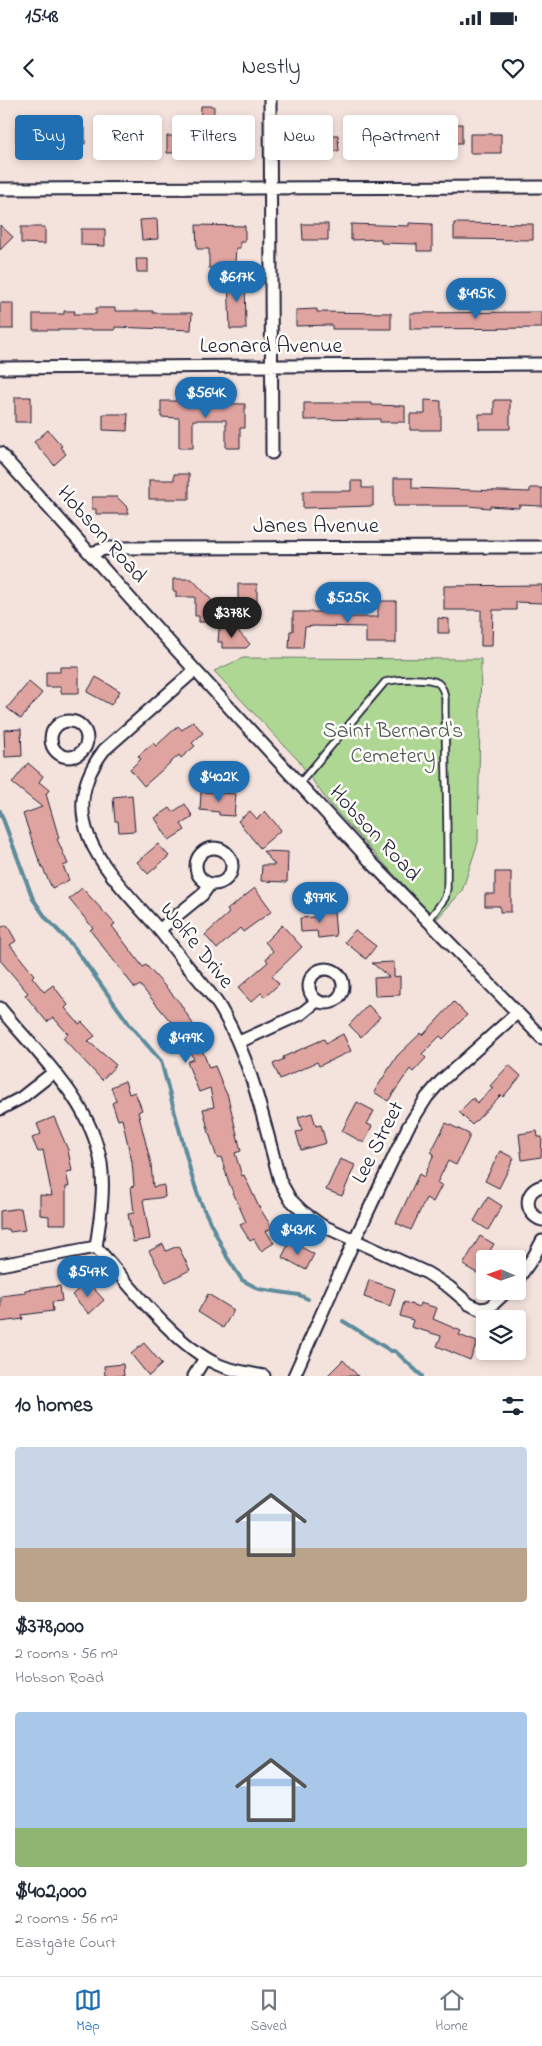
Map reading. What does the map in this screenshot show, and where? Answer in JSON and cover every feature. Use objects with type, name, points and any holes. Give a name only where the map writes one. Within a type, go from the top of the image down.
[{"type":"street","points":[[270,100],[272,454]]},
{"type":"street","points":[[0,189],[542,187]]},
{"type":"street","name":"Leonard Avenue","points":[[0,368],[542,364]]},
{"type":"street","name":"Hobson Road","points":[[0,453],[370,861],[542,1038]]},
{"type":"street","name":"Janes Avenue","points":[[90,553],[109,548],[542,547]]},
{"type":"street","name":"Wolfe Drive","points":[[195,670],[104,750],[96,760],[88,778],[84,796],[84,821],[87,835],[99,860],[209,991],[239,1042],[280,1181],[290,1199],[320,1225],[428,1273],[469,1304],[479,1309],[489,1308],[497,1300]]},
{"type":"street","points":[[83,750],[96,760]]},
{"type":"street","points":[[159,930],[202,895],[210,884]]},
{"type":"street","points":[[239,1042],[301,1014],[317,1001]]},
{"type":"street","points":[[0,1008],[79,1104],[98,1148],[102,1186],[96,1247],[161,1319],[205,1358],[221,1366],[264,1376]]},
{"type":"street","name":"Lee Street","points":[[294,1376],[399,1142],[427,1096],[441,1081],[517,1013]]},
{"type":"street","points":[[0,1109],[21,1098],[54,1072]]},
{"type":"street","points":[[542,1186],[534,1189],[530,1194],[528,1204],[532,1214],[542,1220]]},
{"type":"street","points":[[526,1268],[542,1241]]},
{"type":"street","points":[[0,1265],[96,1247]]},
{"type":"street","points":[[194,1376],[205,1358]]},
{"type":"lane","points":[[300,783],[385,682],[394,679],[433,680],[440,684],[444,690],[445,698],[448,823],[447,889],[445,898],[428,921]]},
{"type":"green space","name":"Saint Bernard's Cemetery","points":[[243,658],[481,659],[478,842],[462,891],[436,920],[331,806],[298,760],[214,671]]},
{"type":"building","points":[[201,106],[214,106],[214,115],[201,115]]},
{"type":"building","points":[[458,124],[462,124],[462,143],[458,143]]},
{"type":"building","points":[[83,128],[85,128],[85,144],[83,144]]},
{"type":"building","points":[[470,134],[501,134],[501,153],[470,153]]},
{"type":"building","points":[[333,135],[338,135],[339,151],[333,151]]},
{"type":"building","points":[[167,136],[172,136],[172,153],[167,153]]},
{"type":"building","points":[[157,219],[158,239],[142,240],[140,220]]},
{"type":"building","points":[[409,223],[432,224],[432,251],[417,251],[417,244],[381,243],[381,239],[351,240],[351,224],[409,226]]},
{"type":"building","points":[[454,223],[533,224],[533,240],[454,239]]},
{"type":"building","points":[[302,224],[328,224],[328,240],[303,240]]},
{"type":"building","points":[[0,225],[13,237],[0,250]]},
{"type":"building","points":[[196,225],[245,226],[245,242],[240,242],[240,248],[236,248],[234,276],[223,275],[224,268],[209,268],[209,249],[197,249]]},
{"type":"building","points":[[21,227],[45,227],[45,244],[21,243]]},
{"type":"building","points":[[81,229],[105,229],[105,246],[81,245]]},
{"type":"building","points":[[136,259],[148,259],[148,272],[137,272]]},
{"type":"building","points":[[228,278],[245,278],[246,329],[230,329]]},
{"type":"building","points":[[0,303],[13,303],[13,329],[0,329]]},
{"type":"building","points":[[96,308],[115,308],[115,311],[153,311],[153,313],[192,313],[191,330],[115,327],[115,330],[33,330],[33,314],[64,314],[64,311],[75,311],[74,314],[96,314]]},
{"type":"building","points":[[317,309],[317,312],[391,313],[391,329],[332,329],[332,325],[296,326],[296,310]]},
{"type":"building","points":[[542,312],[542,328],[410,329],[410,313]]},
{"type":"building","points":[[15,397],[31,397],[31,422],[15,422]]},
{"type":"building","points":[[425,400],[441,401],[441,430],[410,430],[410,414],[425,414]]},
{"type":"building","points":[[494,400],[510,400],[510,429],[479,429],[479,414],[494,414]]},
{"type":"building","points":[[161,401],[245,404],[245,428],[240,428],[240,448],[226,448],[226,420],[193,420],[193,448],[179,448],[179,418],[161,417]]},
{"type":"building","points":[[304,403],[372,403],[372,405],[405,406],[405,422],[380,422],[380,419],[304,420]]},
{"type":"building","points":[[103,414],[128,414],[127,431],[103,430]]},
{"type":"building","points":[[48,430],[62,446],[60,447],[66,454],[54,465],[34,442]]},
{"type":"building","points":[[174,474],[189,474],[189,499],[149,499],[149,480],[174,480]]},
{"type":"building","points":[[394,478],[412,478],[412,488],[530,492],[530,488],[542,488],[542,506],[519,505],[519,508],[490,506],[490,508],[468,506],[394,506]]},
{"type":"building","points":[[351,481],[362,481],[362,488],[373,488],[373,506],[303,508],[303,491],[351,491]]},
{"type":"building","points":[[92,497],[117,497],[127,507],[128,514],[96,514],[96,509],[92,509]]},
{"type":"building","points":[[173,579],[192,579],[227,617],[222,622],[199,622],[199,616],[195,616],[195,597],[176,597],[176,591],[173,591]]},
{"type":"building","points":[[238,584],[257,584],[257,606],[238,606]]},
{"type":"building","points":[[542,585],[542,603],[516,602],[516,610],[493,610],[492,646],[481,646],[481,610],[444,610],[444,586]]},
{"type":"building","points":[[378,601],[396,601],[396,643],[366,643],[366,627],[314,626],[305,627],[303,648],[289,648],[290,631],[293,631],[293,612],[324,612],[324,609],[349,610],[349,617],[378,617]]},
{"type":"building","points":[[438,618],[449,619],[449,633],[438,633]]},
{"type":"building","points":[[219,629],[236,629],[250,644],[246,648],[222,648],[222,642],[218,642]]},
{"type":"building","points":[[60,667],[79,667],[79,693],[61,693],[61,687],[46,687],[46,672],[60,672]]},
{"type":"building","points":[[96,677],[120,691],[111,705],[87,692]]},
{"type":"building","points":[[29,682],[42,693],[21,719],[7,708]]},
{"type":"building","points":[[193,721],[203,733],[192,743],[195,746],[181,758],[179,755],[144,786],[130,769],[141,759],[138,756],[153,743],[156,746],[178,726],[182,730]]},
{"type":"building","points":[[21,729],[22,756],[5,757],[4,730]]},
{"type":"building","points":[[28,763],[43,776],[39,782],[49,790],[46,794],[59,838],[57,839],[68,864],[63,866],[69,880],[52,888],[38,858],[23,814],[42,807],[12,783]]},
{"type":"building","points":[[201,792],[236,794],[234,816],[219,815],[219,812],[200,810]]},
{"type":"building","points":[[132,795],[135,831],[119,832],[118,821],[115,821],[113,797]]},
{"type":"building","points":[[185,804],[193,817],[181,824],[185,830],[169,840],[155,818],[170,808],[173,812]]},
{"type":"building","points":[[250,811],[257,819],[265,811],[281,830],[260,848],[238,821]]},
{"type":"building","points":[[158,844],[169,856],[148,874],[137,862]]},
{"type":"building","points":[[263,851],[288,852],[287,882],[261,881],[262,865],[275,865]]},
{"type":"building","points":[[495,872],[511,872],[511,912],[500,912],[500,906],[485,906],[485,894],[495,894]]},
{"type":"building","points":[[82,888],[115,924],[112,926],[143,967],[146,965],[180,1003],[202,1039],[199,1041],[209,1068],[215,1066],[227,1093],[241,1151],[235,1153],[242,1176],[244,1175],[258,1205],[272,1228],[266,1231],[274,1243],[261,1251],[254,1239],[250,1241],[240,1225],[246,1222],[229,1183],[221,1157],[217,1158],[209,1133],[203,1109],[214,1107],[210,1088],[199,1092],[187,1062],[194,1059],[171,1022],[140,985],[135,988],[90,930],[93,928],[69,899]]},
{"type":"building","points":[[255,888],[272,911],[243,932],[240,928],[217,949],[205,935],[229,913],[227,910]]},
{"type":"building","points":[[334,911],[336,936],[318,938],[317,931],[301,932],[300,918],[316,917],[316,912]]},
{"type":"building","points":[[7,925],[16,941],[10,945],[34,975],[32,977],[44,992],[53,985],[68,1005],[65,1008],[79,1024],[82,1022],[95,1036],[88,1041],[116,1065],[102,1080],[63,1038],[68,1034],[53,1017],[47,1022],[25,995],[28,993],[0,960],[0,928]]},
{"type":"building","points":[[282,925],[302,947],[272,976],[279,984],[265,997],[261,993],[251,1002],[238,988],[268,962],[266,959],[273,951],[265,942]]},
{"type":"building","points":[[355,930],[376,946],[366,959],[345,942]]},
{"type":"building","points":[[394,962],[394,977],[400,976],[400,995],[375,996],[374,978],[389,977],[372,963]]},
{"type":"building","points":[[454,1002],[467,1015],[443,1039],[440,1036],[422,1054],[426,1058],[413,1072],[410,1069],[388,1101],[374,1092],[397,1056],[421,1033],[423,1035]]},
{"type":"building","points":[[368,1005],[380,1017],[361,1037],[349,1025]]},
{"type":"building","points":[[343,1034],[351,1051],[319,1066],[317,1062],[280,1079],[273,1064],[284,1059],[283,1057],[324,1039],[326,1043]]},
{"type":"building","points":[[509,1065],[521,1076],[503,1097],[501,1095],[472,1125],[459,1112],[473,1098],[477,1103],[493,1088],[490,1086]]},
{"type":"building","points":[[125,1081],[129,1094],[135,1092],[142,1110],[138,1112],[151,1164],[153,1187],[164,1185],[165,1197],[143,1200],[150,1239],[133,1242],[128,1214],[134,1213],[131,1187],[134,1186],[132,1162],[122,1119],[118,1120],[112,1103],[116,1101],[111,1087]]},
{"type":"building","points":[[357,1102],[374,1111],[367,1124],[372,1126],[364,1143],[342,1131]]},
{"type":"building","points":[[312,1113],[316,1126],[321,1125],[326,1143],[301,1150],[296,1132],[302,1131],[298,1117]]},
{"type":"building","points":[[54,1117],[68,1150],[72,1171],[66,1172],[69,1186],[66,1187],[66,1224],[49,1224],[49,1216],[40,1215],[40,1195],[52,1196],[43,1150],[38,1152],[32,1138],[41,1134],[37,1124]]},
{"type":"building","points":[[446,1123],[469,1134],[469,1138],[456,1165],[448,1161],[437,1183],[442,1185],[433,1202],[426,1198],[411,1230],[396,1223],[419,1174],[424,1177],[434,1154],[431,1152]]},
{"type":"building","points":[[537,1131],[538,1137],[542,1137],[541,1157],[522,1160],[519,1134]]},
{"type":"building","points":[[500,1151],[514,1158],[499,1188],[485,1181]]},
{"type":"building","points":[[340,1159],[355,1165],[342,1196],[326,1190]]},
{"type":"building","points":[[488,1197],[502,1206],[488,1230],[474,1221]]},
{"type":"building","points":[[21,1208],[25,1230],[10,1232],[9,1229],[0,1230],[0,1211]]},
{"type":"building","points":[[480,1236],[494,1244],[490,1250],[476,1250],[476,1273],[463,1265]]},
{"type":"building","points":[[290,1241],[314,1254],[306,1270],[282,1257]]},
{"type":"building","points":[[163,1244],[166,1251],[178,1246],[190,1270],[166,1282],[149,1251]]},
{"type":"building","points":[[369,1280],[395,1289],[390,1306],[364,1297]]},
{"type":"building","points":[[87,1281],[104,1300],[89,1314],[72,1295]]},
{"type":"building","points":[[60,1286],[62,1301],[52,1302],[53,1311],[22,1315],[23,1319],[0,1322],[1,1296],[25,1293],[25,1290]]},
{"type":"building","points":[[208,1294],[234,1310],[223,1328],[198,1312]]},
{"type":"building","points":[[404,1302],[419,1307],[420,1303],[437,1308],[433,1319],[461,1331],[459,1335],[476,1342],[470,1360],[437,1346],[441,1336],[411,1327],[413,1320],[400,1316]]},
{"type":"building","points":[[144,1343],[162,1364],[149,1376],[131,1354]]},
{"type":"building","points":[[343,1360],[358,1376],[327,1376]]},
{"type":"building","points":[[123,1364],[124,1376],[105,1376],[104,1366]]},
{"type":"waterway","points":[[0,811],[33,899],[46,918],[74,947],[129,1024],[161,1061],[200,1201],[227,1257],[242,1280],[259,1289],[299,1295],[308,1299]]},
{"type":"waterway","points":[[343,1321],[391,1351],[395,1351],[422,1376]]}]
